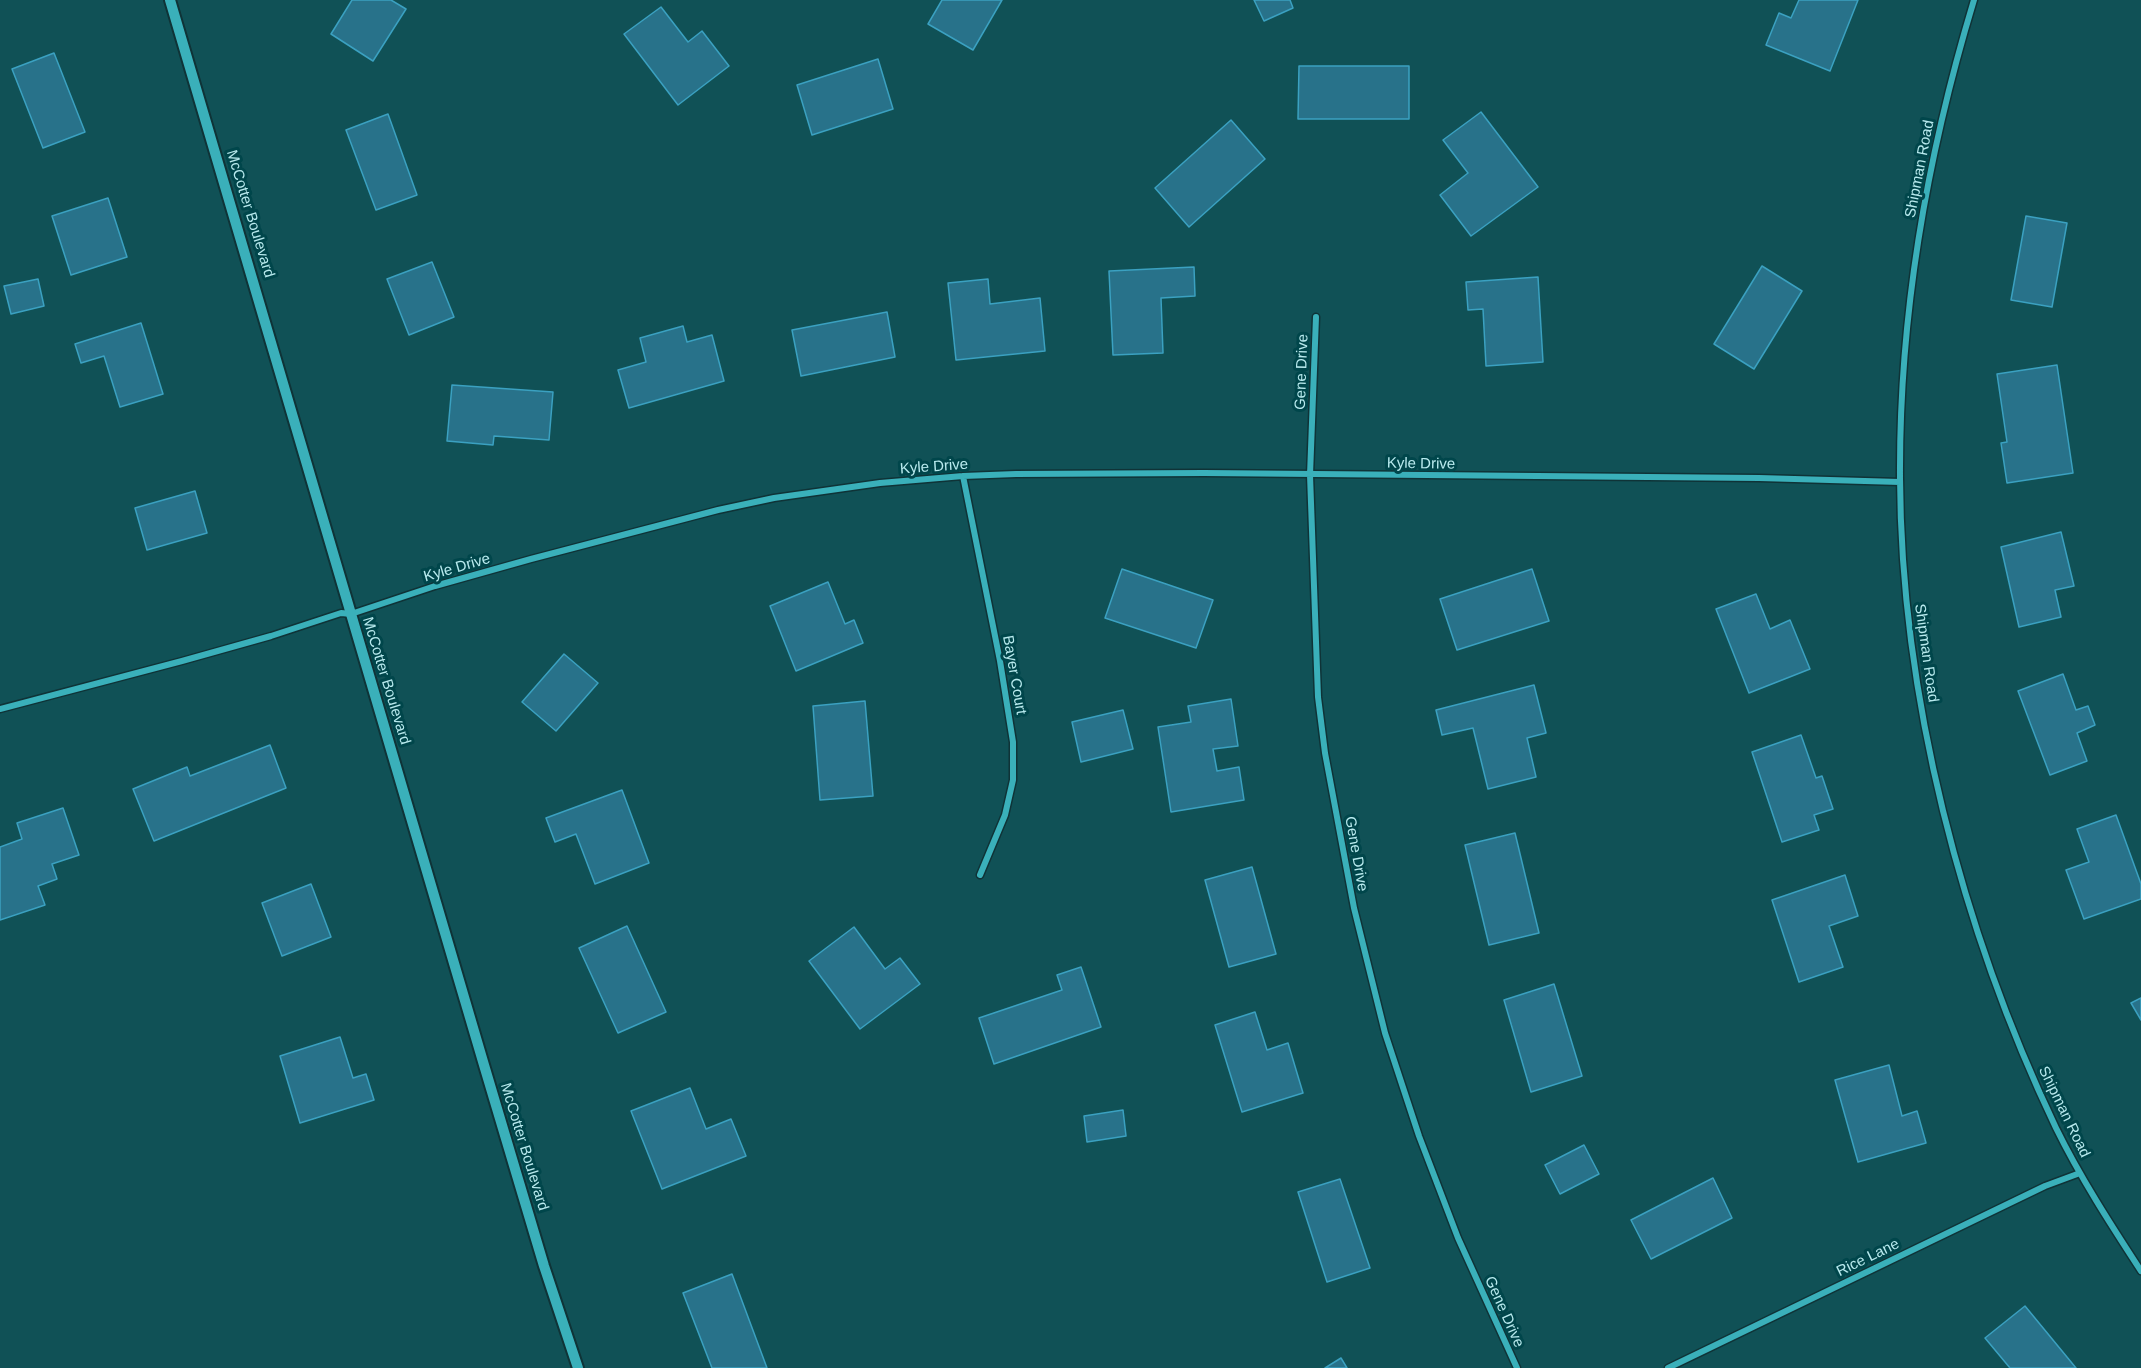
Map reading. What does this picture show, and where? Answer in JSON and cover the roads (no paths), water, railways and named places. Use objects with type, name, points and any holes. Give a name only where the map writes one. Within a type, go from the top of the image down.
[{"type":"street","name":"McCotter Boulevard","points":[[171,0],[544,1266],[578,1368]]},
{"type":"street","name":"Shipman Road","points":[[1974,0],[1945,107],[1920,232],[1905,343],[1900,482],[1905,585],[1921,702],[1932,762],[1976,929],[2007,1014],[2056,1129],[2080,1173],[2141,1270]]},
{"type":"street","name":"Gene Drive","points":[[1316,316],[1310,475],[1318,697],[1325,753],[1354,908],[1385,1033],[1419,1136],[1458,1238],[1517,1368]]},
{"type":"street","name":"Kyle Drive","points":[[0,709],[227,648],[341,613],[351,614],[435,586],[520,562],[718,510],[774,498],[880,483],[963,476],[1204,473],[1759,478],[1900,482]]},
{"type":"street","name":"Bayer Court","points":[[963,476],[1000,661],[1013,742],[1013,780],[1005,815],[980,875]]},
{"type":"street","name":"Rice Lane","points":[[1668,1368],[2045,1186],[2080,1173]]}]
